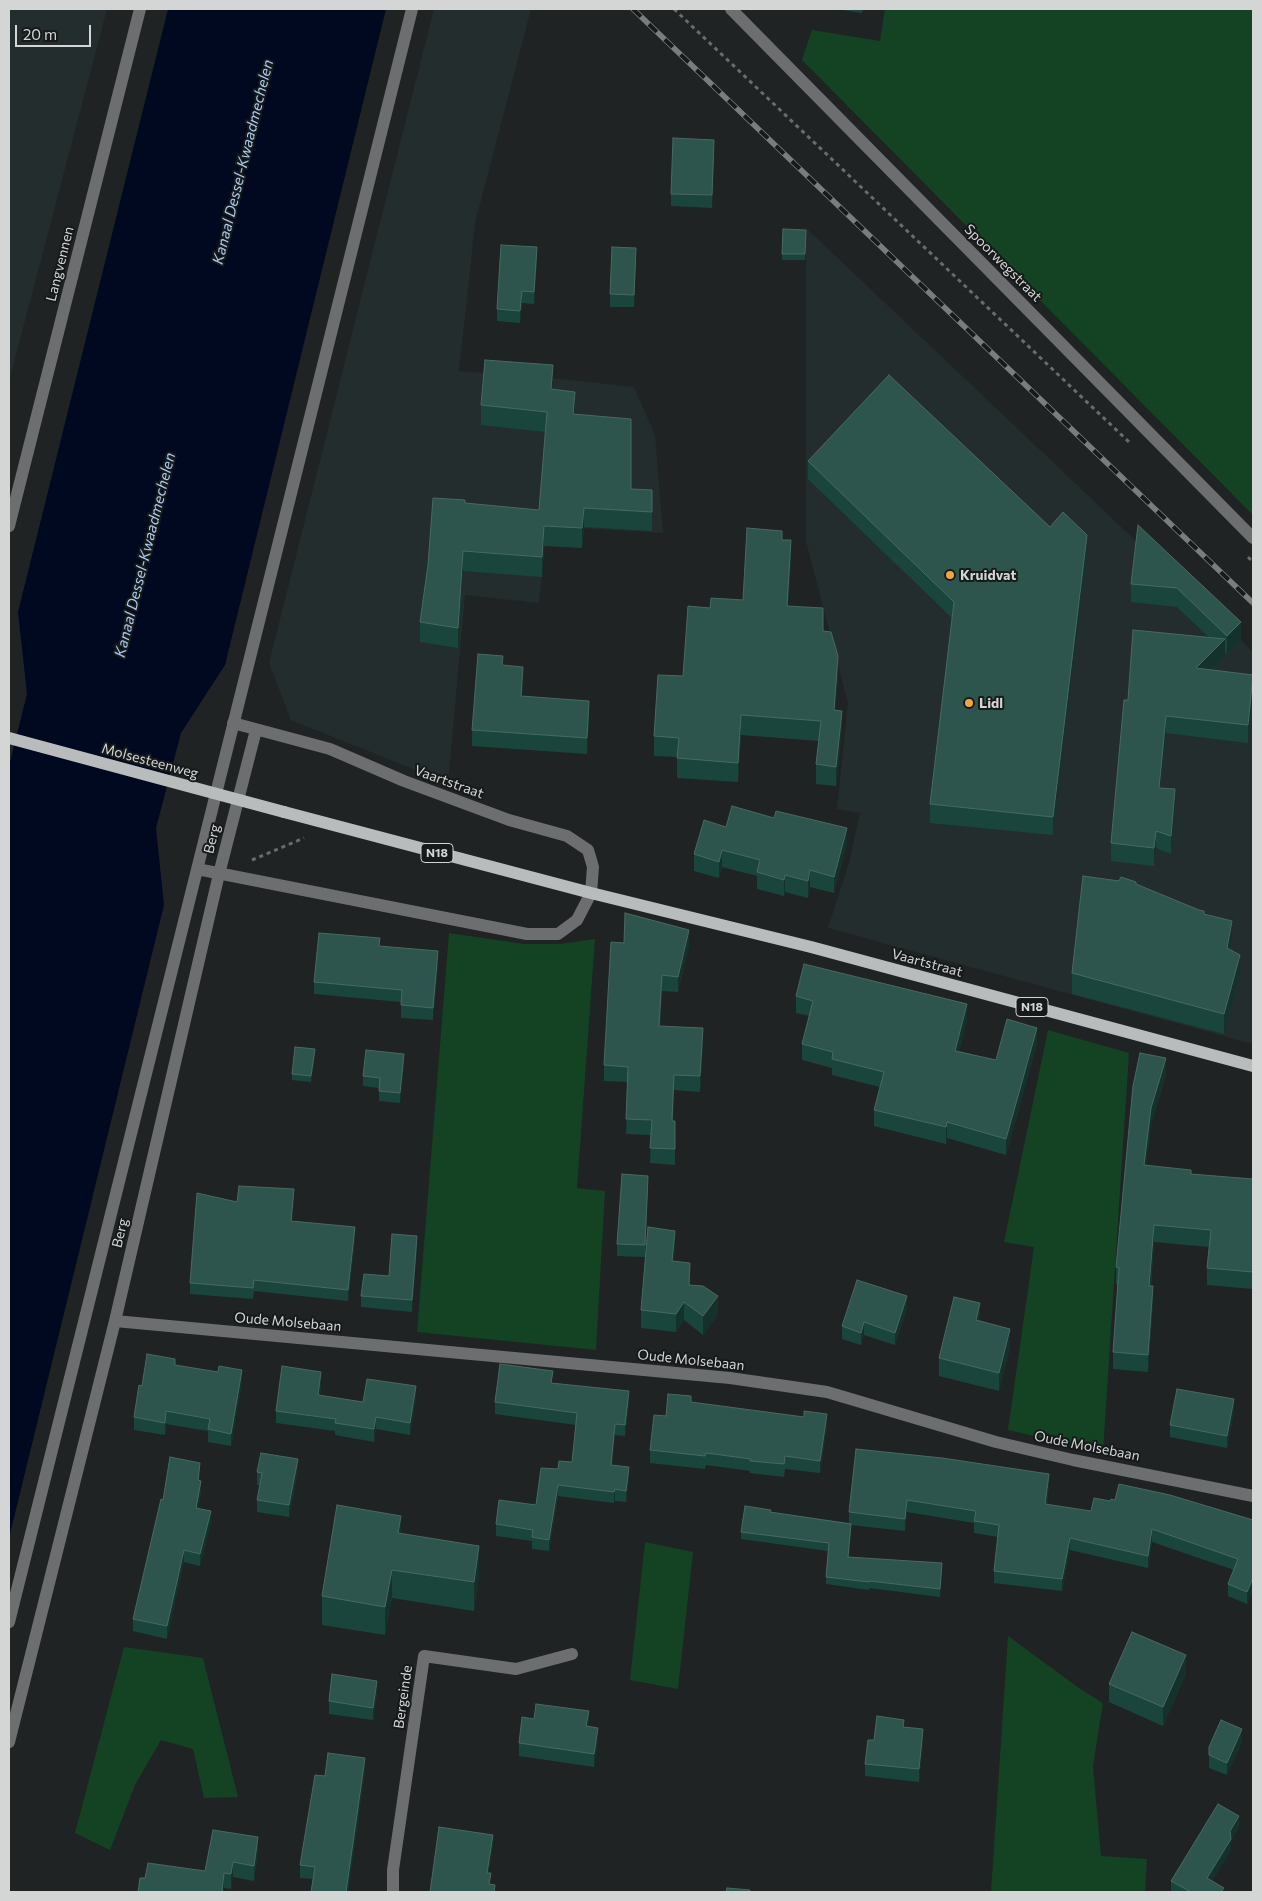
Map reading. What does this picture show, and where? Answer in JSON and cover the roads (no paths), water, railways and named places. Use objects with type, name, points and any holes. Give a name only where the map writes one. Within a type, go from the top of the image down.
[{"type":"main road","name":"Molsesteenweg","points":[[9,738],[284,812]]},
{"type":"main road","name":"Vaartstraat","points":[[284,812],[591,893],[811,947],[1253,1066]]},
{"type":"street","name":"Langvennen","points":[[9,526],[140,9]]},
{"type":"street","points":[[9,1622],[412,9]]},
{"type":"street","name":"Spoorwegstraat","points":[[731,9],[1253,538]]},
{"type":"street","name":"Vaartstraat","points":[[196,869],[527,934],[558,934],[576,920],[591,893],[593,867],[588,850],[568,836],[509,820],[404,781],[330,749],[233,723]]},
{"type":"street","name":"Berg","points":[[9,1742],[115,1321],[219,874],[256,730]]},
{"type":"street","name":"Oude Molsebaan","points":[[115,1321],[720,1377],[818,1390],[996,1442],[1073,1460],[1253,1496]]},
{"type":"street","name":"Bergeinde","points":[[393,1892],[394,1870],[424,1656],[516,1669],[572,1654]]},
{"type":"water","name":"Kanaal Dessel-Kwaadmechelen","points":[[168,9],[386,9],[225,665],[181,733],[156,828],[164,905],[9,1538],[9,766],[27,694],[18,612]]},
{"type":"railway","points":[[633,9],[1253,603]]},
{"type":"place","name":"Kruidvat","points":[[950,575]]},
{"type":"place","name":"Lidl","points":[[969,703]]}]
